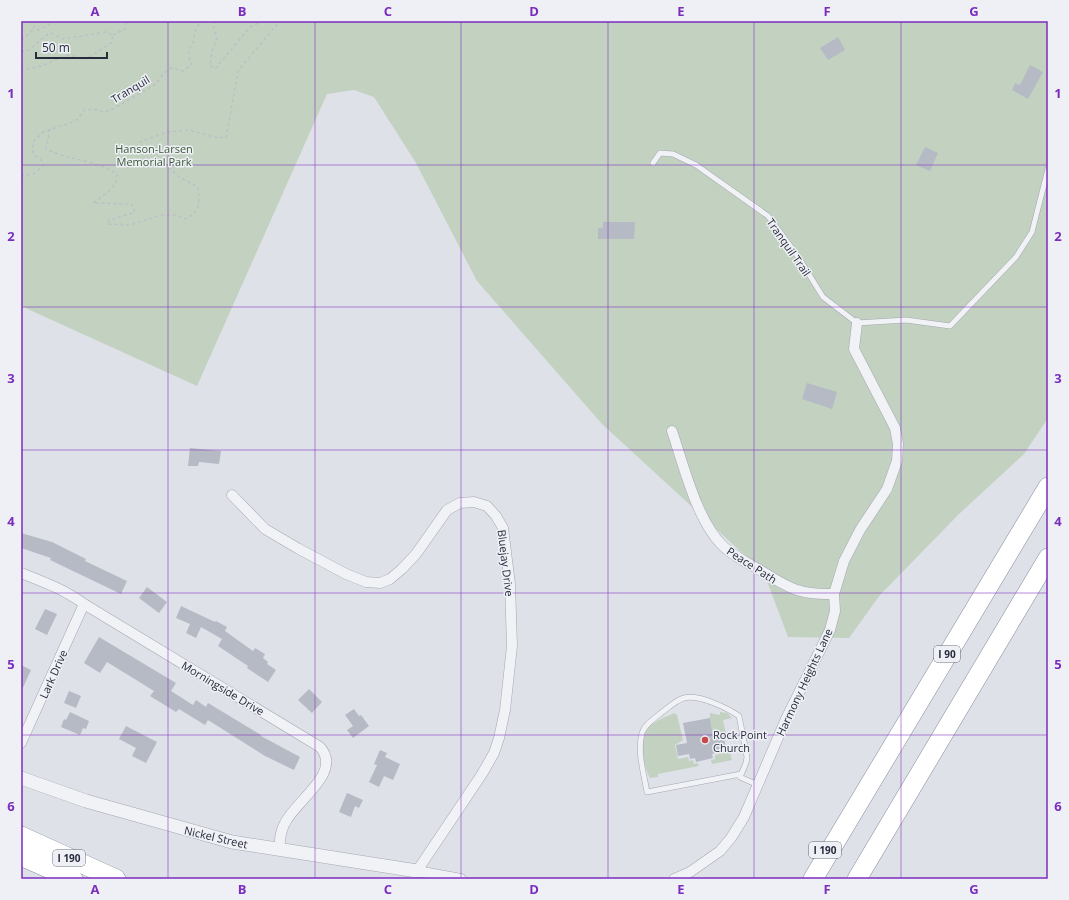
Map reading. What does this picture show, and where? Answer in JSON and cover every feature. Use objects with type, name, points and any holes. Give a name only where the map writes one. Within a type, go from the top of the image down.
[{"type":"highway","name":"I 90","points":[[813,879],[1048,487]]},
{"type":"highway","points":[[857,879],[1048,558]]},
{"type":"highway","name":"I 190","points":[[803,879],[841,825],[847,822]]},
{"type":"highway","name":"I 190","points":[[21,836],[116,879]]},
{"type":"highway","name":"I 190","points":[[21,856],[73,879]]},
{"type":"street","name":"Harmony Heights Lane","points":[[674,879],[690,872],[720,852],[744,817],[786,719],[830,630],[835,610],[834,594],[850,547],[887,489],[897,461],[898,444],[895,428],[854,349],[858,323]]},
{"type":"street","name":"Peace Path","points":[[672,431],[700,512],[714,535],[724,547],[787,588],[817,595],[834,594]]},
{"type":"street","name":"Bluejay Drive","points":[[232,495],[265,529],[346,574],[366,582],[380,583],[390,579],[402,569],[416,554],[447,510],[460,503],[474,502],[487,506],[496,516],[503,528],[510,584],[512,646],[505,710],[499,738],[494,753],[482,774],[417,871]]},
{"type":"street","name":"Morningside Drive","points":[[21,573],[49,583],[72,595],[84,604],[320,747],[326,754],[327,766],[320,781],[296,806],[285,822],[280,834],[279,850]]},
{"type":"street","name":"Lark Drive","points":[[21,743],[84,604]]},
{"type":"street","name":"Nickel Street","points":[[21,778],[86,801],[232,842],[417,871]]},
{"type":"street","points":[[417,871],[461,879]]},
{"type":"lane","name":"Tranquil Trail","points":[[653,163],[660,154],[673,154],[696,165],[768,216],[797,255],[823,297],[858,323]]},
{"type":"lane","points":[[858,323],[906,320],[950,326],[1016,257],[1032,232],[1048,169]]},
{"type":"lane","points":[[741,774],[647,792],[641,751],[642,734],[651,721],[683,698],[693,697],[701,699],[733,712],[739,716],[747,756],[746,763],[740,777],[758,785]]},
{"type":"path","points":[[21,39],[26,38],[34,28],[35,23],[38,21]]},
{"type":"path","points":[[34,28],[38,30],[47,26],[53,21]]},
{"type":"path","points":[[21,70],[41,66],[68,55],[86,59],[111,43],[113,36],[125,29],[127,21]]},
{"type":"path","name":"Tranquil","points":[[21,176],[33,174],[43,166],[42,161],[33,154],[33,142],[43,132],[78,119],[84,110],[93,109],[104,112],[114,109],[156,84],[163,74],[171,68],[183,72],[192,64],[189,58],[189,49],[194,41],[194,34],[199,24],[206,21]]},
{"type":"path","points":[[216,21],[213,25],[217,38],[212,51],[210,66],[215,69],[250,27],[263,21]]},
{"type":"path","points":[[50,129],[46,149],[57,155],[108,168],[117,174],[116,183],[108,192],[93,203],[132,204],[134,212],[109,220],[107,224],[129,226],[162,215],[176,215],[186,219],[196,213],[200,200],[198,187],[179,177],[164,162],[141,148],[140,142],[167,132],[189,130],[213,137],[226,138],[238,71],[280,21]]},
{"type":"path","points":[[21,51],[25,52],[35,46],[43,37],[51,33],[62,39],[106,32],[113,36]]},
{"type":"green space","name":"Hanson-Larsen Memorial Park","points":[[21,21],[1048,21],[1048,418],[1024,454],[959,514],[880,595],[849,638],[788,637],[764,573],[602,424],[477,281],[416,163],[374,97],[354,90],[327,94],[197,386],[21,306]]},
{"type":"green space","points":[[720,712],[727,713],[732,718],[723,720],[726,734],[713,736],[710,713],[720,715]]},
{"type":"green space","points":[[674,713],[677,715],[683,740],[675,745],[678,759],[688,757],[689,761],[693,760],[694,764],[698,763],[699,766],[658,774],[658,777],[650,778],[645,767],[643,752],[646,732],[655,722]]},
{"type":"green space","points":[[729,749],[732,760],[712,764],[711,760],[715,759],[715,755],[719,754],[718,751]]},
{"type":"building","points":[[838,37],[845,50],[828,60],[820,48]]},
{"type":"building","points":[[1030,65],[1043,72],[1028,99],[1012,90],[1015,83],[1020,85]]},
{"type":"building","points":[[925,147],[938,153],[930,171],[916,165]]},
{"type":"building","points":[[603,222],[635,222],[634,239],[598,239],[598,228],[603,228]]},
{"type":"building","points":[[807,383],[837,392],[832,409],[802,399]]},
{"type":"building","points":[[190,448],[221,451],[219,464],[199,462],[198,466],[188,466]]},
{"type":"building","points":[[21,533],[52,542],[86,559],[85,561],[127,581],[121,594],[50,560],[51,558],[21,548]]},
{"type":"building","points":[[147,587],[167,602],[159,613],[139,598]]},
{"type":"building","points":[[181,606],[227,627],[225,631],[253,651],[255,648],[265,654],[263,658],[268,662],[267,664],[276,670],[268,682],[247,668],[248,666],[218,646],[222,639],[201,627],[196,638],[186,633],[190,624],[176,618]]},
{"type":"building","points":[[45,609],[57,614],[47,635],[35,629]]},
{"type":"building","points":[[99,637],[176,683],[171,691],[193,705],[196,700],[206,707],[208,703],[261,736],[300,757],[294,770],[265,756],[208,720],[205,725],[179,709],[176,712],[150,696],[154,691],[107,662],[100,673],[84,663]]},
{"type":"building","points":[[21,665],[31,670],[21,692]]},
{"type":"building","points":[[309,689],[322,702],[312,713],[298,700]]},
{"type":"building","points":[[69,691],[81,696],[76,708],[64,703]]},
{"type":"building","points":[[354,709],[359,716],[361,715],[369,726],[353,738],[347,730],[353,726],[345,715]]},
{"type":"building","points":[[70,712],[89,721],[86,729],[83,728],[80,735],[61,727],[64,719],[66,720]]},
{"type":"building","name":"Rock Point Church","points":[[710,718],[713,736],[723,734],[726,748],[714,750],[715,753],[712,754],[713,758],[696,762],[695,758],[690,759],[689,754],[678,756],[676,745],[687,743],[683,723]]},
{"type":"building","points":[[126,726],[157,742],[146,763],[132,756],[136,748],[119,739]]},
{"type":"building","points":[[380,750],[387,753],[385,757],[400,764],[393,780],[384,776],[379,787],[369,782],[377,765],[374,764]]},
{"type":"building","points":[[347,793],[363,800],[359,808],[355,806],[351,817],[339,812]]},
{"type":"place","name":"Rock Point Church","points":[[705,740]]}]
